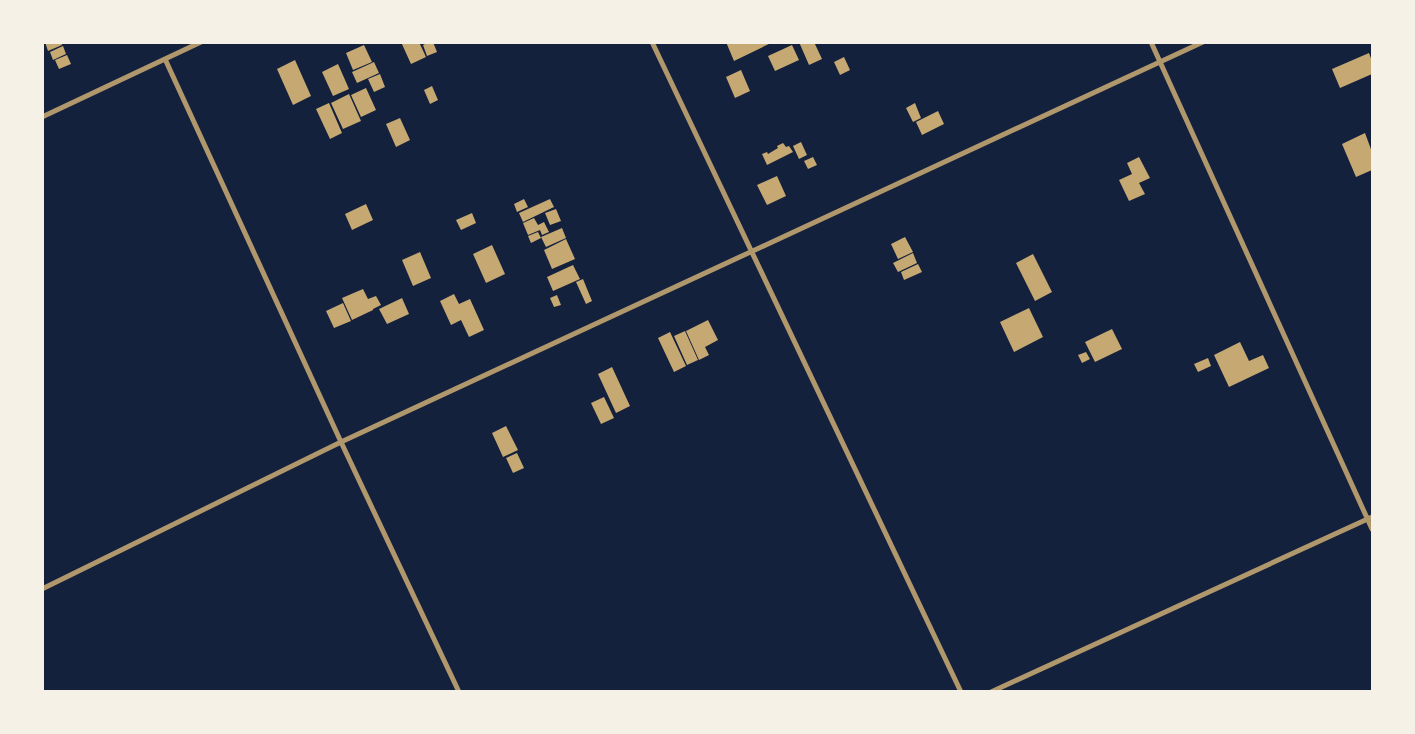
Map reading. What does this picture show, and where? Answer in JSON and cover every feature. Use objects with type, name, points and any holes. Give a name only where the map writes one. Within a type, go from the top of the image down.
[{"type":"street","points":[[42,118],[201,42]]},
{"type":"street","points":[[652,42],[962,692]]},
{"type":"street","points":[[1151,42],[1370,518],[1372,529]]},
{"type":"street","points":[[42,590],[341,442],[1203,42]]},
{"type":"street","points":[[164,59],[459,692]]},
{"type":"street","points":[[991,692],[1370,518]]},
{"type":"building","points":[[45,42],[61,42],[62,45],[48,51]]},
{"type":"building","points":[[401,42],[419,42],[426,57],[411,64]]},
{"type":"building","points":[[433,42],[437,52],[427,56],[423,45]]},
{"type":"building","points":[[726,42],[773,42],[734,61]]},
{"type":"building","points":[[799,42],[814,42],[822,59],[809,65]]},
{"type":"building","points":[[364,45],[372,62],[353,70],[346,53]]},
{"type":"building","points":[[792,45],[799,60],[775,71],[768,56]]},
{"type":"building","points":[[63,46],[66,54],[53,60],[50,52]]},
{"type":"building","points":[[1369,53],[1372,61],[1372,74],[1340,88],[1332,69]]},
{"type":"building","points":[[67,55],[71,64],[59,69],[55,60]]},
{"type":"building","points":[[844,57],[850,70],[840,75],[834,62]]},
{"type":"building","points":[[295,60],[311,96],[293,105],[277,69]]},
{"type":"building","points":[[374,62],[379,73],[357,83],[352,72]]},
{"type":"building","points":[[338,64],[349,89],[333,96],[322,72]]},
{"type":"building","points":[[741,70],[750,91],[735,98],[726,77]]},
{"type":"building","points":[[380,74],[385,87],[374,92],[368,79]]},
{"type":"building","points":[[432,86],[438,100],[430,104],[424,90]]},
{"type":"building","points":[[366,88],[376,110],[361,117],[351,95]]},
{"type":"building","points":[[349,94],[361,121],[343,129],[331,103]]},
{"type":"building","points":[[329,103],[342,133],[330,139],[316,109]]},
{"type":"building","points":[[915,103],[921,118],[913,122],[906,108]]},
{"type":"building","points":[[938,111],[944,124],[922,135],[916,122]]},
{"type":"building","points":[[400,118],[410,140],[396,147],[386,124]]},
{"type":"building","points":[[1365,133],[1372,152],[1372,170],[1356,177],[1342,144]]},
{"type":"building","points":[[801,142],[807,155],[799,159],[793,146]]},
{"type":"building","points":[[783,143],[786,147],[789,146],[793,152],[767,165],[762,154],[767,152],[768,154]]},
{"type":"building","points":[[813,157],[817,165],[808,169],[804,161]]},
{"type":"building","points":[[1139,157],[1150,178],[1139,183],[1145,194],[1129,201],[1119,180],[1132,174],[1127,163]]},
{"type":"building","points":[[777,176],[786,196],[767,205],[757,185]]},
{"type":"building","points":[[524,199],[528,207],[517,212],[514,204]]},
{"type":"building","points":[[550,199],[554,207],[523,222],[519,213]]},
{"type":"building","points":[[366,204],[373,220],[352,230],[345,214]]},
{"type":"building","points":[[556,209],[561,221],[550,225],[545,213]]},
{"type":"building","points":[[472,213],[476,223],[461,230],[456,220]]},
{"type":"building","points":[[534,218],[538,225],[544,222],[549,232],[542,235],[540,230],[528,235],[523,223]]},
{"type":"building","points":[[562,228],[566,238],[546,247],[541,237]]},
{"type":"building","points":[[538,232],[541,238],[531,243],[528,236]]},
{"type":"building","points":[[905,237],[913,252],[898,259],[891,244]]},
{"type":"building","points":[[566,239],[575,259],[552,269],[544,250]]},
{"type":"building","points":[[492,245],[505,274],[486,283],[473,254]]},
{"type":"building","points":[[420,252],[431,278],[413,286],[402,260]]},
{"type":"building","points":[[913,253],[917,263],[898,272],[893,263]]},
{"type":"building","points":[[1033,254],[1052,292],[1035,301],[1016,263]]},
{"type":"building","points":[[918,264],[922,272],[904,280],[901,272]]},
{"type":"building","points":[[573,265],[580,279],[553,291],[547,277]]},
{"type":"building","points":[[583,279],[592,301],[586,304],[576,282]]},
{"type":"building","points":[[363,289],[368,299],[376,296],[381,305],[352,320],[342,298]]},
{"type":"building","points":[[454,294],[459,304],[470,299],[484,330],[469,337],[461,320],[451,325],[440,301]]},
{"type":"building","points":[[557,295],[561,305],[554,307],[550,298]]},
{"type":"building","points":[[402,298],[409,314],[387,324],[379,309]]},
{"type":"building","points":[[343,303],[351,321],[334,328],[326,311]]},
{"type":"building","points":[[1029,308],[1043,337],[1014,352],[1000,322]]},
{"type":"building","points":[[708,320],[718,340],[705,347],[709,355],[699,360],[686,331]]},
{"type":"building","points":[[1112,329],[1122,349],[1095,362],[1085,342]]},
{"type":"building","points":[[685,331],[698,360],[687,365],[674,336]]},
{"type":"building","points":[[670,332],[686,366],[674,372],[658,338]]},
{"type":"building","points":[[1240,342],[1249,361],[1263,355],[1269,368],[1229,387],[1214,355]]},
{"type":"building","points":[[1086,352],[1090,359],[1082,363],[1078,355]]},
{"type":"building","points":[[1208,358],[1211,366],[1198,372],[1194,364]]},
{"type":"building","points":[[612,367],[630,406],[616,413],[598,374]]},
{"type":"building","points":[[604,397],[614,418],[601,424],[591,403]]},
{"type":"building","points":[[506,426],[518,450],[503,457],[492,433]]},
{"type":"building","points":[[517,453],[524,468],[513,473],[506,458]]}]
